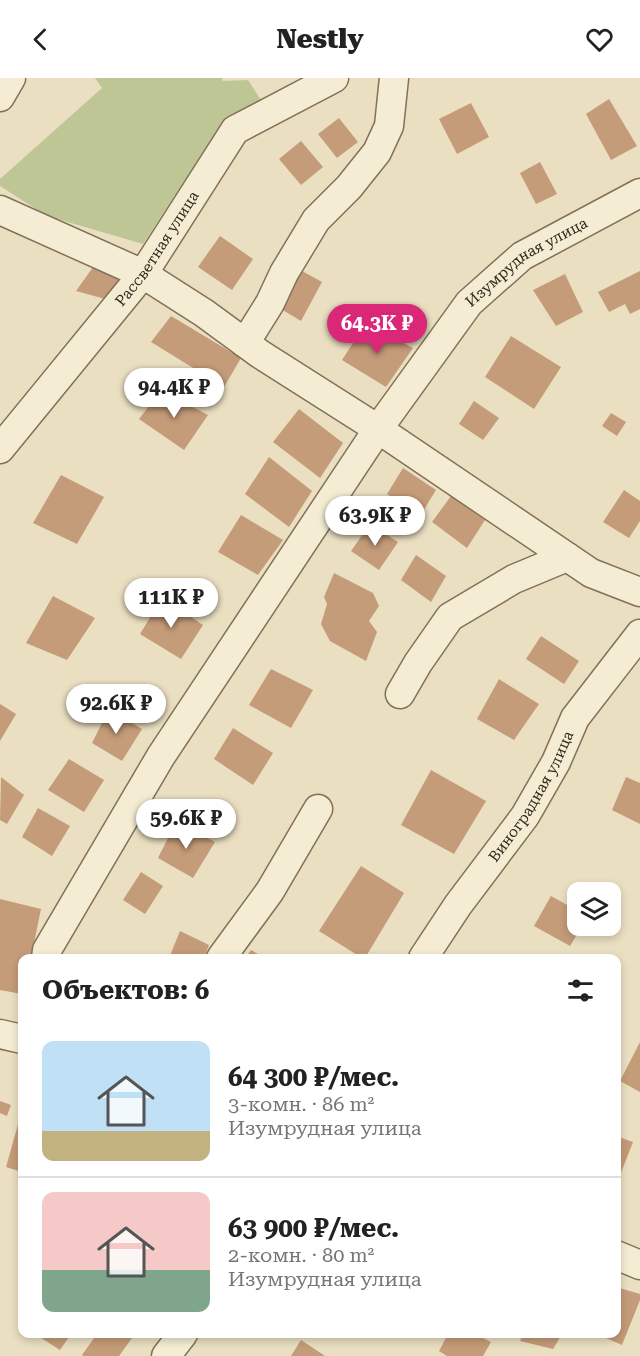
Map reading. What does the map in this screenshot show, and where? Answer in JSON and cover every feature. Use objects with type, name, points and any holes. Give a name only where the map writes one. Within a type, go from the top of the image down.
[{"type":"street","points":[[0,97],[11,78]]},
{"type":"street","name":"Рассветная улица","points":[[0,448],[143,274],[235,130],[334,78]]},
{"type":"street","points":[[245,343],[316,220],[350,187],[377,152],[389,126],[394,78]]},
{"type":"street","name":"Изумрудная улица","points":[[46,954],[161,756],[378,429],[469,303],[522,256],[640,193]]},
{"type":"street","points":[[0,210],[143,274],[591,573],[640,592]]},
{"type":"street","points":[[400,694],[418,663],[450,618],[514,579],[567,557]]},
{"type":"street","name":"Виноградная улица","points":[[426,954],[458,904],[525,816],[556,762],[575,718],[640,634]]},
{"type":"street","points":[[224,954],[270,891],[318,809]]},
{"type":"street","points":[[0,1034],[18,1038]]},
{"type":"street","points":[[621,1257],[640,1265]]},
{"type":"street","points":[[166,1356],[180,1338]]},
{"type":"green space","points":[[95,78],[248,80],[261,100],[222,123],[143,244],[47,216],[0,186],[0,179],[102,88]]},
{"type":"building","points":[[609,99],[637,146],[611,160],[586,114]]},
{"type":"building","points":[[471,103],[489,137],[457,154],[439,119]]},
{"type":"building","points":[[339,118],[358,142],[337,158],[318,134]]},
{"type":"building","points":[[301,141],[323,167],[301,185],[279,159]]},
{"type":"building","points":[[540,162],[557,194],[536,204],[520,173]]},
{"type":"building","points":[[220,236],[253,259],[232,290],[198,267]]},
{"type":"building","points":[[96,263],[124,276],[105,299],[76,291]]},
{"type":"building","points":[[302,271],[322,282],[301,321],[281,309]]},
{"type":"building","points":[[640,271],[640,309],[630,314],[625,304],[609,312],[598,292]]},
{"type":"building","points":[[565,274],[583,312],[556,326],[533,290]]},
{"type":"building","points":[[171,316],[241,358],[224,387],[151,342]]},
{"type":"building","points":[[366,323],[413,348],[386,387],[342,360]]},
{"type":"building","points":[[511,336],[561,367],[534,409],[485,377]]},
{"type":"building","points":[[161,391],[208,415],[184,450],[139,419]]},
{"type":"building","points":[[474,401],[499,418],[483,440],[459,424]]},
{"type":"building","points":[[299,409],[343,443],[320,478],[273,442]]},
{"type":"building","points":[[611,413],[626,422],[617,436],[602,426]]},
{"type":"building","points":[[269,457],[312,491],[289,527],[245,494]]},
{"type":"building","points":[[403,468],[436,490],[420,516],[387,494]]},
{"type":"building","points":[[61,475],[104,497],[77,544],[33,523]]},
{"type":"building","points":[[624,490],[640,501],[640,521],[629,538],[603,522]]},
{"type":"building","points":[[451,496],[485,520],[467,548],[432,522]]},
{"type":"building","points":[[241,515],[283,540],[258,575],[218,552]]},
{"type":"building","points":[[370,524],[398,542],[379,570],[351,551]]},
{"type":"building","points":[[416,555],[446,576],[431,602],[401,580]]},
{"type":"building","points":[[334,573],[373,593],[379,606],[369,621],[377,632],[366,661],[330,641],[321,624],[327,604],[324,597]]},
{"type":"building","points":[[53,596],[95,618],[67,660],[26,643]]},
{"type":"building","points":[[162,598],[203,625],[181,659],[140,634]]},
{"type":"building","points":[[541,636],[579,661],[564,684],[526,659]]},
{"type":"building","points":[[271,669],[313,690],[291,728],[249,705]]},
{"type":"building","points":[[499,679],[539,704],[514,740],[477,719]]},
{"type":"building","points":[[0,704],[16,714],[0,741]]},
{"type":"building","points":[[109,709],[142,729],[122,761],[92,743]]},
{"type":"building","points":[[233,728],[273,753],[253,785],[214,759]]},
{"type":"building","points":[[69,759],[104,780],[84,812],[48,790]]},
{"type":"building","points":[[431,770],[486,801],[454,854],[401,825]]},
{"type":"building","points":[[1,777],[24,795],[7,824],[0,820]]},
{"type":"building","points":[[626,777],[640,783],[640,824],[612,810]]},
{"type":"building","points":[[38,808],[70,826],[52,856],[22,837]]},
{"type":"building","points":[[176,822],[215,842],[193,878],[158,858]]},
{"type":"building","points":[[361,866],[404,893],[367,954],[356,954],[319,931]]},
{"type":"building","points":[[141,872],[163,886],[145,914],[123,900]]},
{"type":"building","points":[[551,896],[567,905],[567,936],[576,936],[570,946],[534,926]]},
{"type":"building","points":[[0,899],[41,909],[32,954],[18,954],[18,993],[0,990]]},
{"type":"building","points":[[180,931],[209,945],[206,954],[171,954]]},
{"type":"building","points":[[640,1042],[640,1092],[621,1082]]},
{"type":"building","points":[[0,1101],[11,1105],[7,1116],[0,1113]]},
{"type":"building","points":[[18,1125],[18,1171],[6,1167]]},
{"type":"building","points":[[621,1138],[633,1142],[621,1173]]},
{"type":"building","points":[[621,1288],[640,1294],[640,1300],[622,1345],[606,1338],[621,1338]]},
{"type":"building","points":[[41,1338],[68,1338],[60,1350]]},
{"type":"building","points":[[94,1338],[132,1338],[119,1356],[82,1355]]},
{"type":"building","points":[[446,1338],[483,1338],[491,1342],[483,1356],[447,1356],[439,1351]]},
{"type":"building","points":[[521,1338],[560,1338],[553,1349],[520,1341]]},
{"type":"building","points":[[301,1340],[325,1356],[291,1356]]}]
